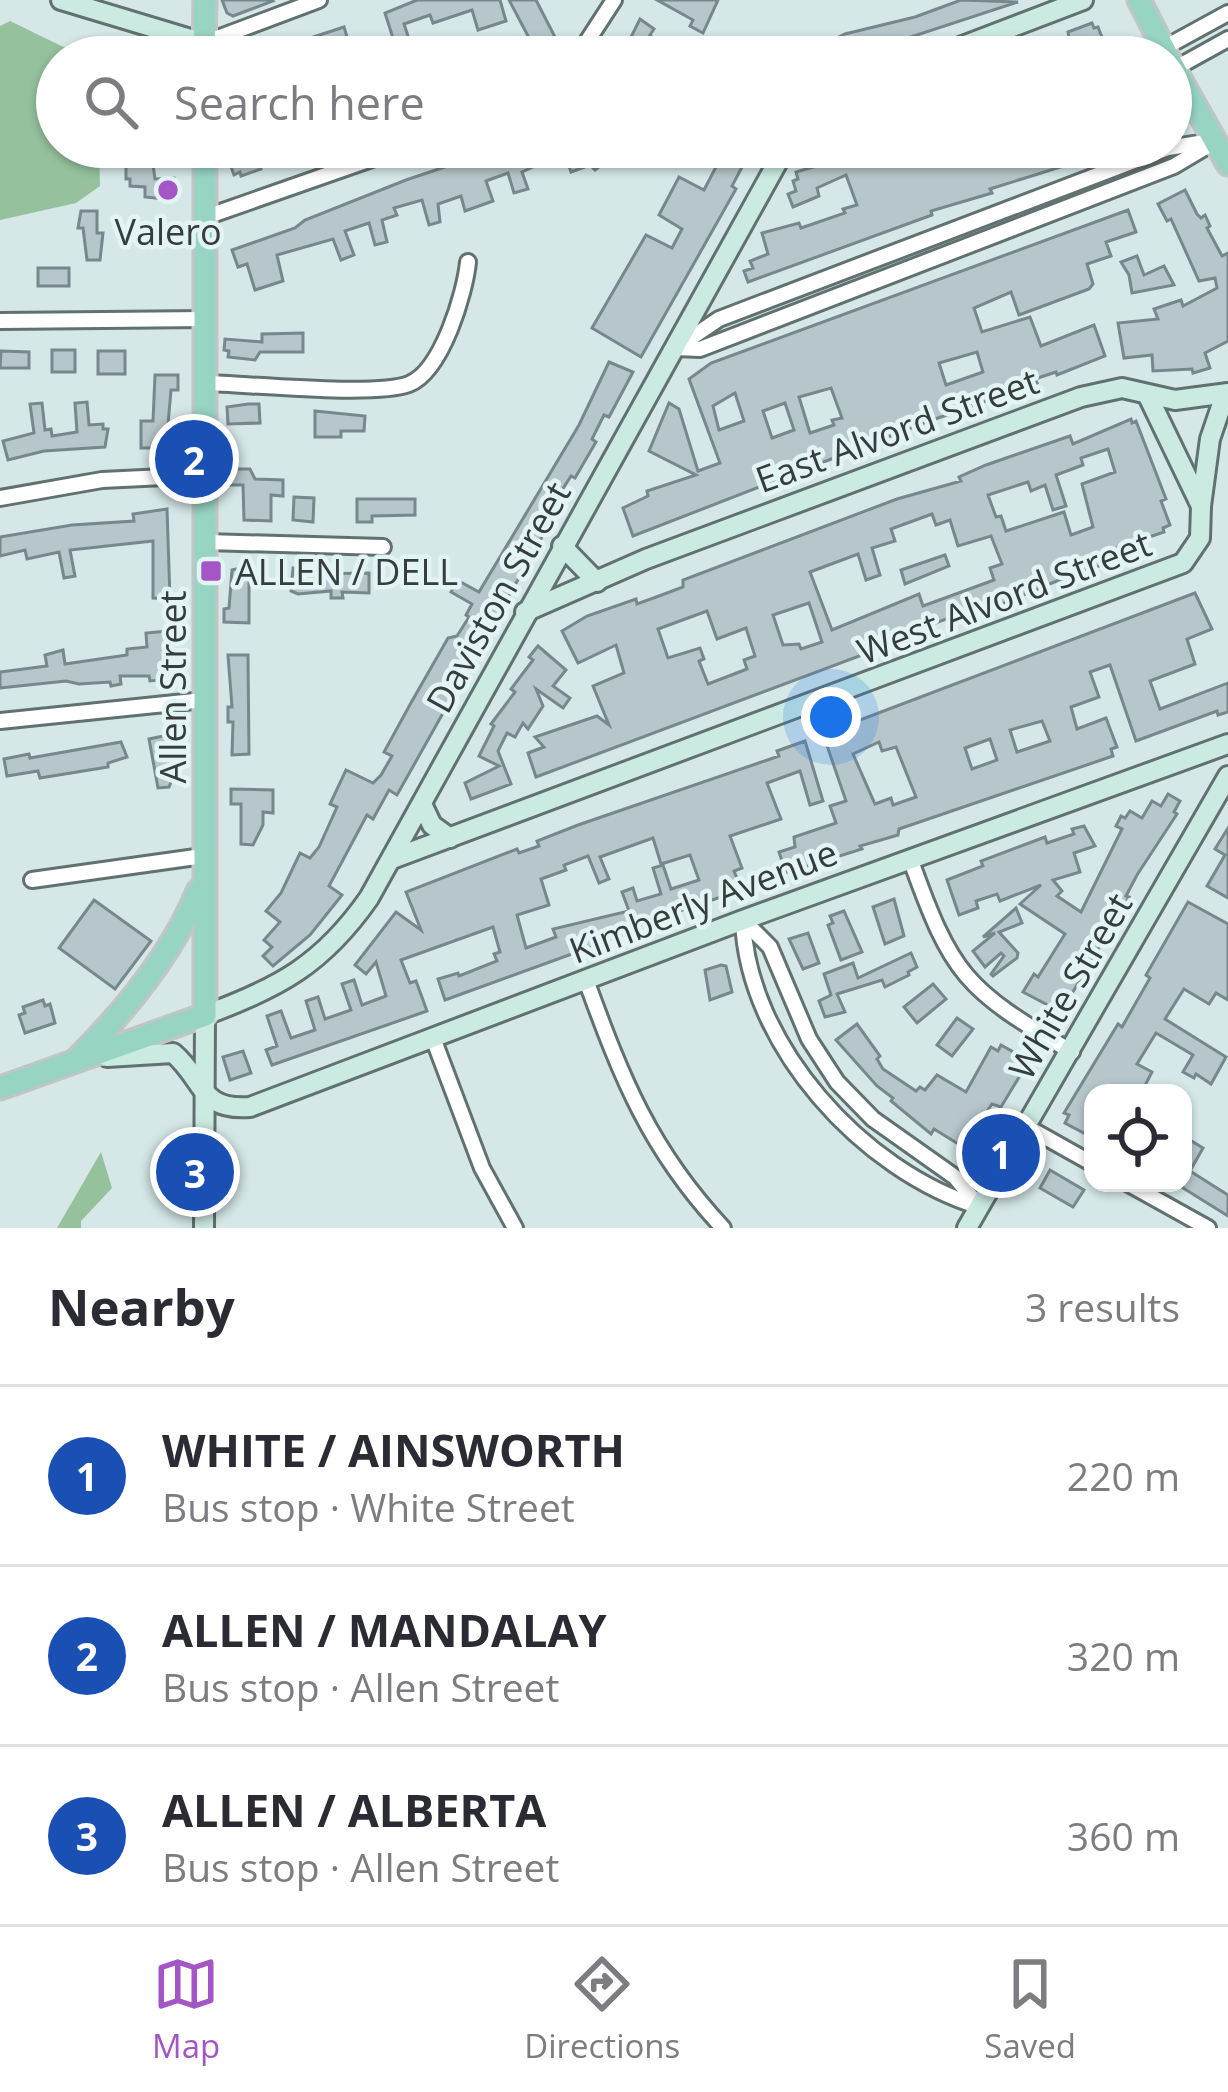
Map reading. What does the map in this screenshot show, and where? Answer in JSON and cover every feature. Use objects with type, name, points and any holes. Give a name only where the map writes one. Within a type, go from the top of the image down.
[{"type":"main road","points":[[61,0],[164,36]]},
{"type":"main road","points":[[204,36],[205,0]]},
{"type":"main road","points":[[989,36],[1083,0]]},
{"type":"main road","points":[[1139,0],[1157,36]]},
{"type":"main road","points":[[1192,99],[1228,164]]},
{"type":"main road","name":"Allen Street","points":[[203,1228],[205,168]]},
{"type":"main road","name":"Daviston Street","points":[[205,1015],[273,988],[311,964],[356,916],[392,860],[775,168]]},
{"type":"main road","name":"East Alvord Street","points":[[526,612],[646,559],[1081,397],[1127,388],[1175,400],[1226,394]]},
{"type":"main road","points":[[1147,394],[1201,506]]},
{"type":"main road","name":"West Alvord Street","points":[[392,860],[1175,568],[1190,556],[1200,538],[1210,440],[1226,394]]},
{"type":"main road","points":[[562,546],[597,582]]},
{"type":"main road","name":"Kimberly Avenue","points":[[205,1094],[224,1108],[250,1107],[910,858],[1228,744]]},
{"type":"main road","name":"White Street","points":[[967,1228],[1228,776]]},
{"type":"main road","points":[[422,803],[431,825],[451,838]]},
{"type":"main road","points":[[73,1064],[125,1010],[188,917],[203,880]]},
{"type":"main road","points":[[0,1088],[205,1015]]},
{"type":"main road","points":[[73,1064],[166,1052],[183,1061],[205,1094]]},
{"type":"street","points":[[236,36],[319,0]]},
{"type":"street","points":[[591,36],[614,0]]},
{"type":"street","points":[[1192,41],[1228,13]]},
{"type":"street","points":[[1192,51],[1228,39]]},
{"type":"street","points":[[1192,144],[1216,141]]},
{"type":"street","points":[[206,217],[346,168]]},
{"type":"street","points":[[676,348],[718,319],[1115,168]]},
{"type":"street","points":[[206,383],[382,388],[416,380],[453,324],[465,292],[469,262]]},
{"type":"street","points":[[0,321],[206,319]]},
{"type":"street","points":[[0,498],[83,482],[206,475]]},
{"type":"street","points":[[206,542],[383,548]]},
{"type":"street","points":[[0,722],[205,700]]},
{"type":"street","points":[[32,880],[203,856]]},
{"type":"street","points":[[910,858],[945,949],[963,976],[1007,1014],[1072,1052]]},
{"type":"street","points":[[743,920],[770,946],[811,1044],[837,1082],[882,1126],[955,1178],[980,1207]]},
{"type":"street","points":[[743,920],[744,956],[765,1012],[790,1058],[821,1099],[865,1141],[946,1195],[980,1207]]},
{"type":"street","points":[[586,980],[626,1090],[650,1135],[723,1228]]},
{"type":"street","points":[[433,1038],[482,1168],[514,1228]]},
{"type":"street","points":[[790,1058],[811,1044]]},
{"type":"street","points":[[865,1141],[882,1126]]},
{"type":"street","points":[[1027,1127],[1084,1159]]},
{"type":"street","points":[[1143,1192],[1208,1228]]},
{"type":"green space","points":[[10,21],[41,36],[36,36],[36,168],[100,168],[100,186],[76,203],[0,220],[0,26]]},
{"type":"green space","points":[[101,1152],[112,1188],[81,1221],[81,1228],[57,1228]]},
{"type":"building","points":[[222,0],[272,0],[273,1],[233,16]]},
{"type":"building","points":[[417,0],[500,0],[506,21],[478,30],[472,10],[433,23],[430,15],[404,24],[408,36],[392,36],[385,13]]},
{"type":"building","points":[[509,0],[536,0],[554,36],[528,36]]},
{"type":"building","points":[[657,0],[718,0],[703,33],[690,26],[693,20]]},
{"type":"building","points":[[961,0],[1018,2],[914,36],[841,36]]},
{"type":"building","points":[[640,19],[654,29],[651,36],[632,36]]},
{"type":"building","points":[[1092,23],[1102,36],[1069,36],[1068,32]]},
{"type":"building","points":[[344,27],[347,36],[316,36]]},
{"type":"building","points":[[126,168],[153,168],[155,179],[174,178],[174,200],[145,197],[145,187],[130,186]]},
{"type":"building","points":[[231,168],[261,169],[241,176],[240,172],[234,175]]},
{"type":"building","points":[[442,168],[531,168],[522,172],[528,189],[514,193],[508,173],[486,181],[493,201],[465,211],[461,196],[438,204],[440,222],[429,225],[422,200],[394,208],[397,215],[382,220],[387,242],[375,245],[369,223],[345,231],[354,255],[341,260],[333,239],[277,255],[283,281],[255,290],[247,264],[238,267],[232,250]]},
{"type":"building","points":[[715,168],[742,168],[732,186],[736,189],[641,357],[592,328],[646,235],[672,248],[682,229],[659,215],[679,177],[704,190]]},
{"type":"building","points":[[810,168],[1057,168],[748,282],[744,271],[753,268],[750,261],[768,254],[762,233],[799,223],[801,228],[857,205],[846,175],[817,188],[819,196],[793,207],[788,194],[796,191],[796,172]]},
{"type":"building","points":[[1185,190],[1197,214],[1205,215],[1222,256],[1228,253],[1228,341],[1205,353],[1210,368],[1193,373],[1192,369],[1153,371],[1152,355],[1124,358],[1118,323],[1158,319],[1154,309],[1181,300],[1183,306],[1217,288],[1215,278],[1199,281],[1171,219],[1167,221],[1158,204]]},
{"type":"building","points":[[1128,210],[1136,232],[1106,242],[1111,256],[1087,264],[1093,284],[1089,289],[1019,315],[1011,292],[974,308],[982,332],[1030,317],[1041,346],[1094,325],[1105,356],[633,536],[623,508],[648,496],[647,491],[696,475],[649,451],[669,403],[679,409],[698,471],[720,463],[689,379],[711,363]],"holes":[[[977,352],[983,372],[946,385],[939,363]],[[831,388],[842,418],[810,433],[799,397]],[[735,393],[744,421],[719,430],[713,406]],[[785,403],[794,430],[772,438],[763,411]]]},
{"type":"building","points":[[81,211],[97,211],[97,233],[103,233],[100,260],[87,260],[83,228],[78,228]]},
{"type":"building","points":[[1137,256],[1144,275],[1164,266],[1174,285],[1132,293],[1121,262]]},
{"type":"building","points":[[38,268],[69,268],[69,286],[38,286]]},
{"type":"building","points":[[303,333],[303,352],[260,352],[255,360],[228,357],[229,351],[224,350],[225,339],[262,342],[262,334]]},
{"type":"building","points":[[52,350],[75,350],[75,372],[52,372]]},
{"type":"building","points":[[1,351],[29,352],[29,368],[0,368]]},
{"type":"building","points":[[98,351],[125,351],[125,374],[98,374]]},
{"type":"building","points":[[609,362],[633,372],[609,417],[604,415],[592,439],[596,442],[559,495],[563,500],[397,795],[389,790],[373,819],[367,815],[329,886],[342,895],[310,935],[273,966],[263,956],[272,947],[264,940],[280,922],[266,911],[281,893],[300,853],[310,858],[319,847],[337,807],[330,804],[346,770],[373,783],[381,775],[392,756],[384,752],[412,701],[448,638],[457,636],[469,617],[472,604],[451,592],[457,580],[479,592],[579,425]]},
{"type":"building","points":[[155,375],[178,375],[178,390],[171,390],[166,448],[141,448],[141,421],[153,421]]},
{"type":"building","points":[[87,402],[89,425],[103,424],[108,429],[105,447],[44,451],[8,460],[3,441],[34,433],[30,404],[42,403],[45,430],[51,429],[52,436],[77,432],[75,403]]},
{"type":"building","points":[[259,404],[260,423],[228,424],[227,407]]},
{"type":"building","points":[[315,411],[365,416],[364,431],[315,437]]},
{"type":"building","points":[[1136,421],[1166,499],[1161,501],[1170,525],[1164,532],[1108,551],[1112,563],[927,626],[929,630],[536,777],[528,753],[544,747],[535,737],[597,716],[609,725],[593,686],[624,673],[616,645],[578,663],[562,631],[587,616],[683,587],[683,580],[897,499],[961,481],[959,477],[986,465],[1070,436],[1073,444]],"holes":[[[1108,449],[1115,472],[1082,484],[1093,527],[1071,535],[1064,512],[1006,531],[988,495],[1028,482],[1031,491],[1045,485],[1053,510],[1066,506],[1056,475],[1083,465],[1081,458]],[[932,514],[936,525],[950,520],[958,546],[991,536],[1002,564],[990,568],[994,580],[923,606],[919,594],[832,630],[810,572],[858,554],[866,580],[880,575],[872,548],[895,541],[891,529]],[[809,603],[822,642],[801,649],[799,644],[783,645],[773,615]],[[707,611],[717,639],[746,628],[755,656],[744,660],[747,669],[708,684],[699,661],[704,659],[700,648],[668,658],[658,629]]]},
{"type":"building","points":[[229,469],[250,469],[255,479],[283,480],[283,496],[271,495],[271,521],[244,520],[243,485],[228,485]]},
{"type":"building","points":[[294,497],[314,498],[313,522],[293,520]]},
{"type":"building","points":[[357,499],[415,499],[415,515],[372,516],[372,522],[357,522]]},
{"type":"building","points":[[167,509],[170,599],[153,598],[153,541],[70,550],[75,576],[64,578],[59,552],[27,559],[25,550],[0,556],[0,537],[134,521],[133,514]]},
{"type":"building","points":[[945,555],[949,566],[905,584],[901,570]]},
{"type":"building","points":[[293,568],[310,569],[310,574],[369,573],[369,593],[342,592],[343,598],[331,598],[331,591],[298,594],[291,591]]},
{"type":"building","points":[[232,570],[249,570],[249,623],[224,622]]},
{"type":"building","points":[[1195,593],[1212,629],[1187,639],[1195,664],[1150,681],[1160,709],[1228,683],[1228,712],[1218,715],[1217,711],[1136,741],[1110,665],[1090,672],[1099,697],[1071,707],[1077,729],[1106,718],[1117,747],[1111,749],[1113,756],[786,873],[779,852],[795,847],[794,837],[836,823],[830,806],[846,801],[823,734]],"holes":[[[1042,721],[1050,741],[1017,752],[1010,730]],[[990,739],[997,760],[972,769],[965,748]],[[879,742],[882,751],[896,747],[916,797],[893,805],[891,798],[875,804],[853,754]]]},
{"type":"building","points":[[169,631],[171,679],[120,676],[121,684],[111,686],[110,682],[66,681],[0,688],[0,672],[47,666],[45,655],[63,650],[65,664],[127,655],[127,649],[147,647],[146,633]]},
{"type":"building","points":[[538,646],[566,670],[553,686],[570,698],[563,708],[536,689],[543,706],[528,729],[523,723],[515,737],[507,733],[498,751],[511,784],[471,799],[465,783],[499,766],[479,756],[491,724],[515,692],[511,689]]},
{"type":"building","points":[[228,655],[248,655],[249,754],[232,755]]},
{"type":"building","points":[[168,735],[171,782],[169,787],[158,788],[149,739]]},
{"type":"building","points":[[805,741],[823,801],[810,805],[800,771],[767,783],[781,819],[730,836],[742,868],[734,871],[742,890],[445,1000],[438,979],[497,961],[494,954],[500,952],[493,927],[401,960],[410,983],[416,981],[427,1011],[272,1065],[266,1050],[277,1046],[267,1016],[281,1011],[291,1038],[315,1030],[306,1001],[318,997],[325,1019],[351,1010],[342,984],[354,980],[362,1005],[386,996],[376,962],[366,974],[355,965],[396,912],[421,930],[406,892],[517,849],[519,853],[539,846],[537,841],[578,825],[779,756],[777,751]],"holes":[[[653,838],[661,864],[690,855],[699,880],[671,889],[663,865],[653,868],[661,894],[637,901],[633,888],[622,892],[629,911],[553,929],[556,937],[526,948],[517,915],[549,905],[541,879],[588,856],[599,883],[609,879],[600,857]]]},
{"type":"building","points":[[121,742],[127,757],[108,767],[40,778],[38,771],[7,776],[4,759]]},
{"type":"building","points":[[231,789],[273,790],[273,813],[263,812],[263,825],[253,845],[241,844],[241,804],[231,804]]},
{"type":"building","points":[[1168,794],[1180,801],[1177,814],[1137,875],[1129,897],[1061,1012],[1023,992],[1065,934],[1020,904],[1041,885],[1000,901],[997,894],[976,901],[978,908],[959,915],[947,880],[983,866],[981,861],[1045,837],[1047,843],[1074,834],[1072,829],[1084,826],[1095,846],[1074,853],[1080,872],[1053,880],[1062,891],[1057,896],[1081,912],[1122,829],[1116,826],[1121,816],[1125,818],[1130,811],[1142,818],[1152,801],[1161,806]]},
{"type":"building","points":[[1228,828],[1228,898],[1207,886],[1225,855],[1215,849]]},
{"type":"building","points":[[894,899],[904,936],[885,944],[873,907]]},
{"type":"building","points":[[94,900],[151,941],[115,989],[59,948]]},
{"type":"building","points":[[1188,902],[1228,924],[1228,1000],[1216,993],[1209,1004],[1184,989],[1165,1019],[1226,1057],[1211,1084],[1183,1072],[1193,1055],[1156,1033],[1137,1064],[1152,1072],[1146,1084],[1084,1084],[1084,1133],[1065,1123],[1069,1115],[1064,1113],[1118,1024],[1122,1027],[1150,978],[1146,975]]},
{"type":"building","points":[[1016,908],[1022,923],[999,932],[1018,953],[1017,958],[993,976],[1004,956],[1001,953],[985,967],[973,951]]},
{"type":"building","points":[[844,911],[862,952],[841,960],[828,925],[833,923],[830,916]]},
{"type":"building","points":[[808,933],[819,963],[803,969],[789,939]]},
{"type":"building","points":[[911,953],[917,967],[909,975],[885,987],[882,980],[837,994],[845,1012],[825,1017],[819,1001],[831,995],[824,974],[853,963],[858,978]]},
{"type":"building","points":[[726,966],[732,992],[710,1000],[705,970]]},
{"type":"building","points":[[933,984],[946,999],[917,1023],[904,1007]]},
{"type":"building","points":[[43,1000],[45,1006],[50,1004],[55,1023],[25,1033],[19,1015],[25,1013],[23,1007]]},
{"type":"building","points":[[957,1018],[973,1029],[952,1056],[937,1045]]},
{"type":"building","points":[[857,1024],[880,1056],[883,1069],[916,1091],[925,1090],[937,1075],[966,1092],[991,1047],[998,1051],[1001,1045],[1028,1060],[1031,1064],[1025,1076],[1021,1074],[1001,1107],[992,1104],[975,1129],[989,1143],[983,1153],[976,1149],[973,1153],[934,1129],[931,1134],[891,1101],[836,1040]]},
{"type":"building","points":[[243,1051],[251,1073],[230,1080],[223,1057]]},
{"type":"building","points":[[1192,1141],[1203,1148],[1192,1167]]},
{"type":"building","points":[[1050,1170],[1084,1190],[1073,1207],[1040,1188]]},
{"type":"building","points":[[1192,1172],[1228,1195],[1228,1216],[1189,1192]]},
{"type":"place","name":"Valero","points":[[168,190]]},
{"type":"place","name":"ALLEN / MANDALAY","points":[[194,459]]},
{"type":"place","name":"ALLEN / DELL","points":[[211,571]]},
{"type":"place","name":"WHITE / AINSWORTH","points":[[1001,1153]]},
{"type":"place","name":"ALLEN / ALBERTA","points":[[195,1172]]}]
